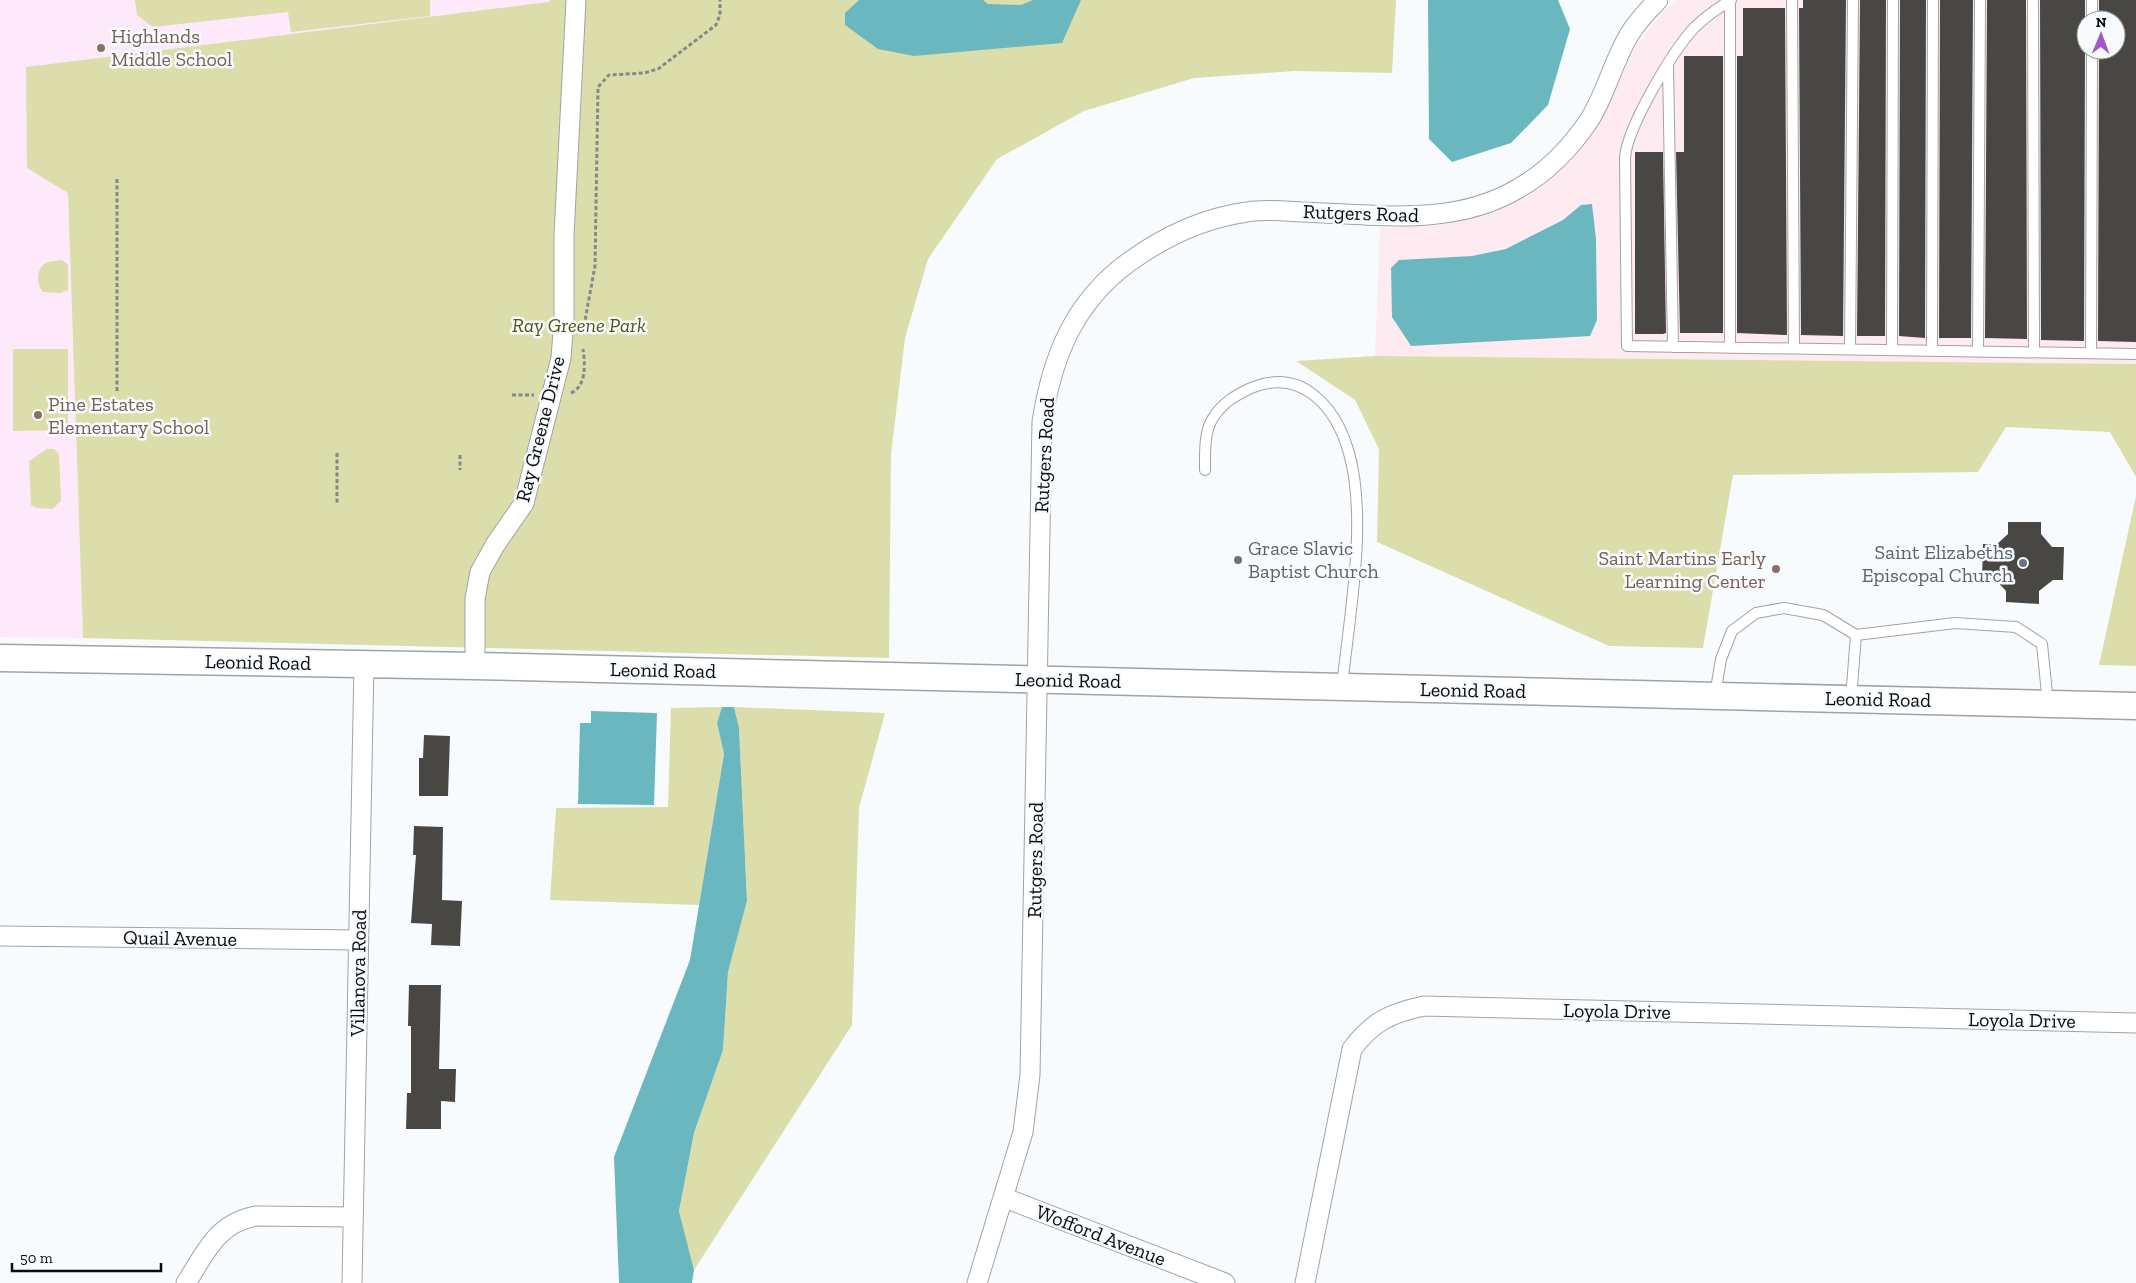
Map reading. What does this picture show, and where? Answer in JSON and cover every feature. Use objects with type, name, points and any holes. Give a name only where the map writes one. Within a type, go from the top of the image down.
[{"type":"street","name":"Ray Greene Drive","points":[[475,666],[475,599],[480,572],[495,545],[524,503],[561,358],[564,320],[564,235],[576,0]]},
{"type":"street","name":"Rutgers Road","points":[[977,1283],[986,1249],[1005,1198],[1023,1132],[1030,1075],[1042,422],[1048,383],[1058,353],[1074,324],[1097,291],[1122,267],[1153,245],[1186,228],[1218,218],[1248,212],[1277,211],[1424,216],[1457,212],[1488,204],[1518,189],[1547,168],[1590,119],[1628,37],[1643,16],[1658,0]]},
{"type":"street","name":"Leonid Road","points":[[0,658],[475,666],[2136,706]]},
{"type":"street","name":"Villanova Road","points":[[352,1283],[364,664]]},
{"type":"street","name":"Quail Avenue","points":[[0,936],[359,940]]},
{"type":"street","name":"Loyola Drive","points":[[1305,1283],[1352,1049],[1365,1031],[1383,1019],[1404,1010],[1424,1006],[2136,1023]]},
{"type":"street","name":"Wofford Avenue","points":[[1005,1198],[1225,1283]]},
{"type":"street","points":[[186,1283],[212,1242],[226,1226],[241,1218],[256,1216],[353,1217]]},
{"type":"lane","points":[[1730,348],[1731,0]]},
{"type":"lane","points":[[1731,0],[1696,27],[1678,47],[1628,139],[1626,151],[1627,346],[2136,354]]},
{"type":"lane","points":[[1792,0],[1794,348]]},
{"type":"lane","points":[[1850,349],[1852,0]]},
{"type":"lane","points":[[1892,350],[1893,0]]},
{"type":"lane","points":[[1932,350],[1933,0]]},
{"type":"lane","points":[[1978,351],[1980,0]]},
{"type":"lane","points":[[2033,0],[2034,352]]},
{"type":"lane","points":[[2091,353],[2092,60]]},
{"type":"lane","points":[[1668,65],[1673,346]]},
{"type":"lane","points":[[1204,470],[1206,442],[1212,418],[1233,395],[1266,382],[1296,385],[1317,396],[1336,420],[1349,452],[1356,486],[1358,534],[1342,687]]},
{"type":"lane","points":[[1715,696],[1721,658],[1732,631],[1756,613],[1784,608],[1823,615],[1856,635],[1955,623],[2016,627],[2042,644],[2048,704]]},
{"type":"lane","points":[[1851,698],[1856,635]]},
{"type":"path","points":[[583,332],[595,266],[598,87],[609,75],[644,73],[658,69],[716,25],[720,15],[720,0]]},
{"type":"path","points":[[117,178],[117,392]]},
{"type":"path","points":[[563,395],[574,392],[584,375],[582,342]]},
{"type":"path","points":[[512,395],[540,395]]},
{"type":"path","points":[[337,453],[337,503],[339,503]]},
{"type":"path","points":[[460,455],[460,470]]},
{"type":"shaded area","points":[[0,0],[550,0],[550,2],[27,168],[68,193],[83,638],[0,637]]},
{"type":"shaded area","points":[[1677,0],[2136,0],[2136,364],[1375,356],[1380,228],[1442,225],[1491,214],[1532,193],[1571,161],[1598,126],[1635,48],[1662,12]]},
{"type":"green space","points":[[135,0],[430,0],[430,16],[291,32],[288,12],[153,27],[137,15]]},
{"type":"green space","name":"Ray Greene Park","points":[[550,0],[1396,0],[1392,73],[1295,71],[1194,78],[1084,111],[997,159],[928,259],[905,338],[891,454],[889,658],[83,638],[68,193],[27,168],[26,67],[549,2]]},
{"type":"green space","points":[[62,260],[68,265],[68,290],[61,293],[43,292],[38,281],[40,269],[46,263]]},
{"type":"green space","points":[[13,349],[68,349],[68,430],[13,431]]},
{"type":"green space","points":[[1375,356],[2136,364],[2136,477],[2110,432],[2006,427],[1978,472],[1733,475],[1703,648],[1609,646],[1377,542],[1379,449],[1355,400],[1296,361]]},
{"type":"green space","points":[[47,449],[54,449],[59,454],[61,501],[52,509],[37,508],[31,505],[29,461]]},
{"type":"green space","points":[[2136,496],[2136,666],[2099,665]]},
{"type":"green space","points":[[722,707],[717,723],[724,754],[699,905],[550,900],[556,808],[668,807],[671,708]]},
{"type":"green space","points":[[734,707],[885,713],[859,808],[852,1025],[694,1270],[679,1211],[694,1133],[723,1050],[728,972],[747,901],[739,728]]},
{"type":"water","points":[[859,0],[983,0],[988,4],[1021,5],[1033,0],[1081,0],[1062,43],[914,56],[878,49],[845,25],[845,13]]},
{"type":"water","points":[[1428,0],[1558,0],[1570,29],[1548,105],[1511,143],[1452,162],[1429,139]]},
{"type":"water","points":[[1592,204],[1596,239],[1597,320],[1590,336],[1411,346],[1392,317],[1391,268],[1399,260],[1472,256],[1506,249],[1563,220],[1581,205]]},
{"type":"water","points":[[722,707],[734,707],[739,728],[747,901],[728,972],[723,1050],[694,1133],[679,1211],[694,1270],[692,1283],[619,1283],[614,1157],[690,960],[724,754],[717,723]]},
{"type":"water","points":[[591,711],[657,713],[654,805],[578,804],[580,723],[591,723]]},
{"type":"building","points":[[1803,0],[1846,0],[1843,336],[1801,335],[1799,8],[1803,8]]},
{"type":"building","points":[[1860,0],[1886,0],[1885,336],[1857,336]]},
{"type":"building","points":[[1900,0],[1926,0],[1925,338],[1899,336]]},
{"type":"building","points":[[1940,0],[1973,0],[1971,338],[1939,338]]},
{"type":"building","points":[[1987,0],[2026,0],[2027,339],[1985,338]]},
{"type":"building","points":[[2040,0],[2085,0],[2085,10],[2076,10],[2076,60],[2085,60],[2084,341],[2041,340]]},
{"type":"building","points":[[2099,0],[2136,0],[2136,342],[2098,341],[2099,60],[2126,60],[2126,10],[2099,10]]},
{"type":"building","points":[[1743,8],[1785,8],[1787,335],[1737,333],[1737,56],[1743,56]]},
{"type":"building","points":[[1684,56],[1723,56],[1723,333],[1680,333],[1676,152],[1684,152]]},
{"type":"building","points":[[1635,152],[1663,152],[1666,333],[1663,334],[1635,334]]},
{"type":"building","name":"Saint Elizabeths Episcopal Church","points":[[2008,522],[2041,522],[2041,534],[2052,547],[2064,547],[2063,580],[2053,580],[2039,591],[2039,604],[2006,602],[2006,591],[1995,579],[1982,579],[1983,544],[1996,545],[2008,534]]},
{"type":"building","points":[[424,735],[450,736],[448,796],[419,796],[419,758],[423,758]]},
{"type":"building","points":[[414,826],[443,827],[442,900],[462,901],[460,946],[431,945],[432,924],[411,923],[416,855],[413,855]]},
{"type":"building","points":[[409,985],[441,985],[439,1069],[456,1069],[455,1102],[441,1101],[441,1129],[406,1129],[407,1093],[411,1093],[411,1026],[408,1026]]},
{"type":"place","name":"Highlands Middle School","points":[[101,48]]},
{"type":"place","name":"Pine Estates Elementary School","points":[[38,415]]},
{"type":"place","name":"Grace Slavic Baptist Church","points":[[1238,560]]},
{"type":"place","name":"Saint Elizabeths Episcopal Church","points":[[2023,563]]},
{"type":"place","name":"Saint Martins Early Learning Center","points":[[1776,569]]}]
